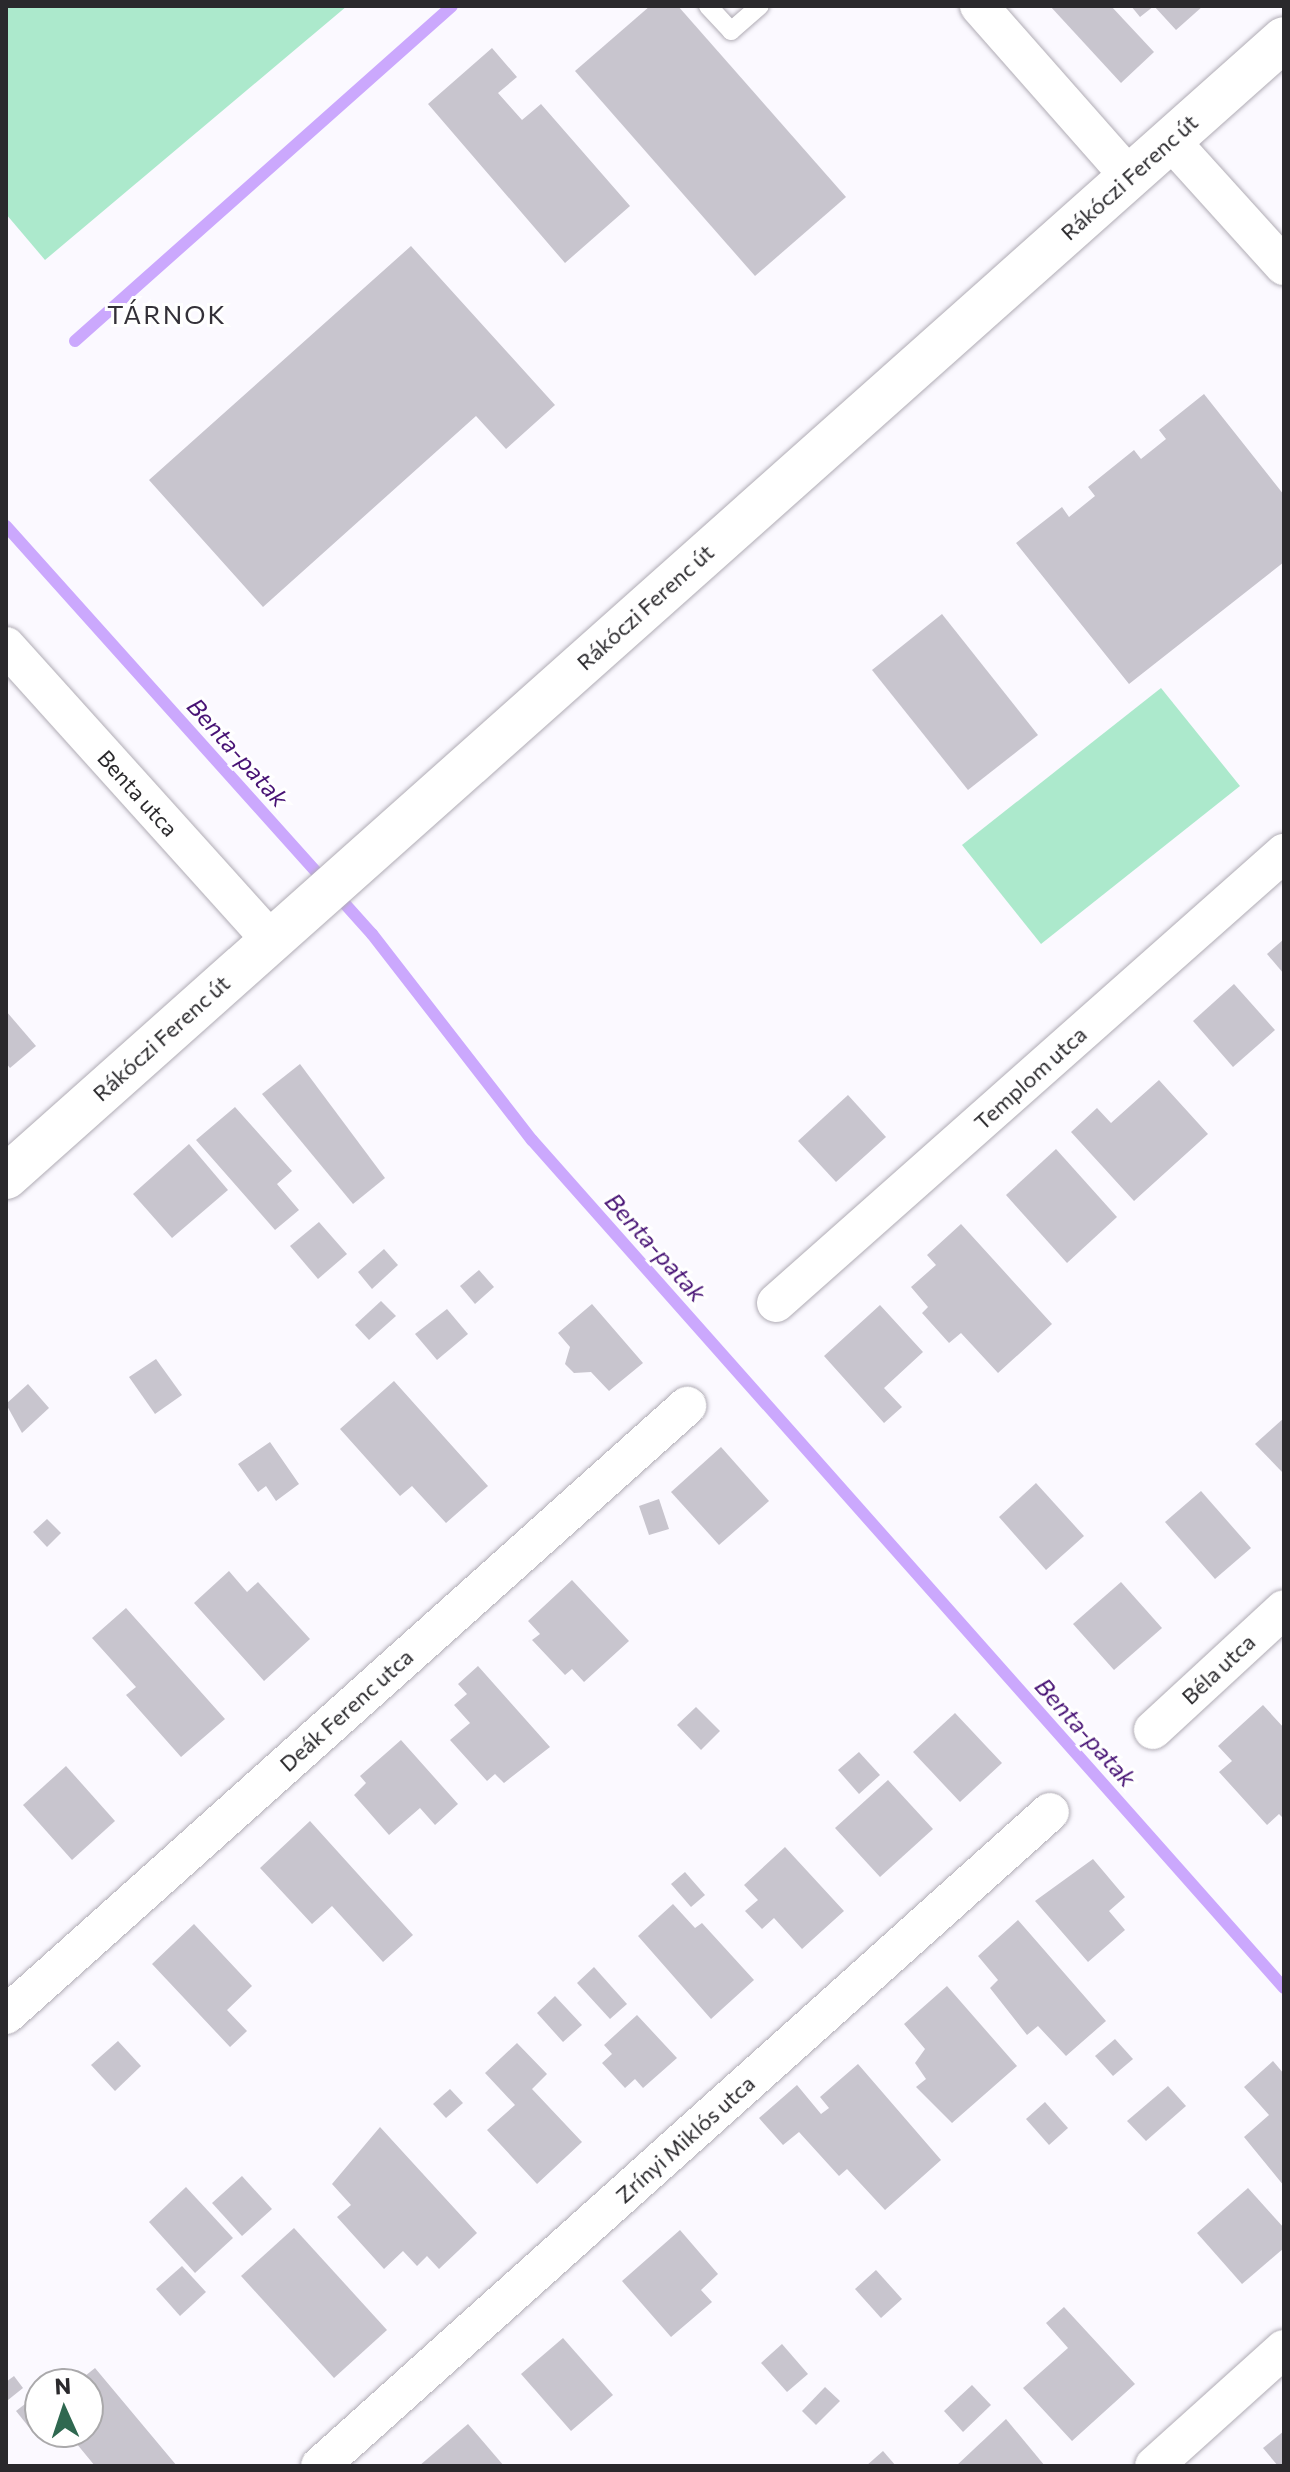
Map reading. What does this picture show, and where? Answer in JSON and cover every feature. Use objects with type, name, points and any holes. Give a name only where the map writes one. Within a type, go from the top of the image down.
[{"type":"street","points":[[979,6],[1129,176]]},
{"type":"street","name":"Rákóczi Ferenc út","points":[[6,1177],[1284,39]]},
{"type":"street","points":[[1170,140],[1284,266]]},
{"type":"street","name":"Benta utca","points":[[6,646],[271,940]]},
{"type":"street","name":"Templom utca","points":[[776,1303],[1284,853]]},
{"type":"street","name":"Deák Ferenc utca","points":[[6,2015],[687,1406]]},
{"type":"street","name":"Béla utca","points":[[1153,1730],[1284,1609]]},
{"type":"street","name":"Zrínyi Miklós utca","points":[[320,2466],[1050,1812]]},
{"type":"street","points":[[1154,2466],[1284,2349]]},
{"type":"lane","points":[[708,6],[731,31],[760,6]]},
{"type":"green space","points":[[6,6],[347,6],[45,260],[6,214]]},
{"type":"green space","points":[[1161,688],[1240,786],[1041,944],[962,845]]},
{"type":"building","points":[[650,6],[678,6],[846,197],[755,276],[575,71]]},
{"type":"building","points":[[1050,6],[1111,6],[1154,52],[1121,83]]},
{"type":"building","points":[[1131,6],[1154,6],[1140,17]]},
{"type":"building","points":[[1154,6],[1203,6],[1176,30]]},
{"type":"building","points":[[492,48],[517,77],[498,93],[522,120],[541,104],[630,206],[565,263],[428,104]]},
{"type":"building","points":[[411,246],[555,405],[506,449],[476,416],[263,607],[149,480]]},
{"type":"building","points":[[1204,394],[1284,495],[1284,562],[1129,684],[1016,543],[1062,507],[1069,517],[1095,496],[1088,487],[1134,450],[1141,459],[1166,439],[1159,430]]},
{"type":"building","points":[[942,614],[1038,735],[968,790],[872,670]]},
{"type":"building","points":[[1284,939],[1284,974],[1267,954]]},
{"type":"building","points":[[1234,984],[1275,1030],[1233,1067],[1193,1021]]},
{"type":"building","points":[[6,1011],[36,1046],[10,1068],[6,1063]]},
{"type":"building","points":[[300,1064],[385,1178],[353,1204],[262,1094]]},
{"type":"building","points":[[1159,1080],[1208,1134],[1134,1201],[1071,1132],[1097,1108],[1111,1123]]},
{"type":"building","points":[[848,1095],[886,1137],[836,1182],[798,1141]]},
{"type":"building","points":[[235,1107],[292,1171],[277,1184],[299,1210],[275,1230],[196,1140]]},
{"type":"building","points":[[189,1144],[228,1190],[172,1238],[133,1194]]},
{"type":"building","points":[[1056,1149],[1117,1217],[1067,1263],[1006,1195]]},
{"type":"building","points":[[319,1222],[347,1254],[318,1279],[290,1246]]},
{"type":"building","points":[[961,1224],[1052,1324],[998,1373],[961,1333],[949,1343],[922,1313],[928,1307],[911,1287],[936,1265],[927,1255]]},
{"type":"building","points":[[384,1249],[398,1265],[372,1289],[358,1272]]},
{"type":"building","points":[[479,1270],[494,1287],[475,1304],[460,1286]]},
{"type":"building","points":[[381,1301],[396,1316],[369,1340],[355,1325]]},
{"type":"building","points":[[592,1304],[643,1363],[609,1391],[591,1372],[574,1373],[565,1364],[570,1347],[558,1333]]},
{"type":"building","points":[[880,1305],[923,1352],[884,1388],[902,1407],[884,1423],[824,1356]]},
{"type":"building","points":[[447,1309],[468,1334],[437,1360],[415,1334]]},
{"type":"building","points":[[156,1359],[182,1395],[155,1414],[129,1377]]},
{"type":"building","points":[[394,1381],[488,1486],[446,1523],[412,1486],[400,1496],[340,1429]]},
{"type":"building","points":[[28,1384],[49,1408],[22,1433],[6,1404]]},
{"type":"building","points":[[1284,1418],[1284,1474],[1255,1444]]},
{"type":"building","points":[[270,1442],[299,1484],[276,1501],[266,1486],[258,1492],[238,1464]]},
{"type":"building","points":[[721,1447],[769,1501],[719,1545],[671,1492]]},
{"type":"building","points":[[1036,1483],[1084,1536],[1046,1570],[999,1517]]},
{"type":"building","points":[[1201,1491],[1251,1548],[1215,1579],[1165,1522]]},
{"type":"building","points":[[659,1499],[669,1529],[649,1535],[639,1506]]},
{"type":"building","points":[[47,1519],[61,1533],[47,1547],[33,1532]]},
{"type":"building","points":[[229,1571],[247,1592],[258,1582],[310,1639],[264,1681],[194,1603]]},
{"type":"building","points":[[572,1580],[629,1641],[584,1682],[572,1669],[565,1675],[532,1640],[540,1634],[528,1621]]},
{"type":"building","points":[[1121,1582],[1162,1628],[1114,1670],[1073,1624]]},
{"type":"building","points":[[126,1608],[225,1719],[181,1757],[126,1695],[136,1687],[92,1638]]},
{"type":"building","points":[[478,1666],[550,1747],[504,1783],[495,1774],[487,1781],[450,1740],[470,1723],[454,1705],[467,1694],[458,1684]]},
{"type":"building","points":[[1263,1705],[1284,1728],[1284,1819],[1279,1814],[1267,1825],[1219,1772],[1232,1761],[1218,1746]]},
{"type":"building","points":[[696,1707],[720,1731],[701,1750],[677,1725]]},
{"type":"building","points":[[955,1713],[1002,1763],[960,1802],[913,1752]]},
{"type":"building","points":[[401,1740],[458,1804],[435,1825],[420,1808],[389,1835],[354,1795],[366,1783],[360,1776]]},
{"type":"building","points":[[859,1752],[880,1775],[859,1794],[838,1770]]},
{"type":"building","points":[[66,1766],[115,1821],[72,1860],[23,1805]]},
{"type":"building","points":[[888,1780],[933,1829],[880,1877],[835,1828]]},
{"type":"building","points":[[310,1821],[413,1935],[383,1962],[332,1906],[312,1924],[260,1868]]},
{"type":"building","points":[[785,1847],[844,1911],[802,1949],[774,1918],[762,1929],[745,1911],[758,1900],[744,1885]]},
{"type":"building","points":[[1093,1859],[1125,1897],[1109,1911],[1125,1930],[1088,1962],[1035,1901]]},
{"type":"building","points":[[685,1872],[705,1895],[691,1907],[671,1884]]},
{"type":"building","points":[[673,1904],[695,1928],[702,1923],[754,1980],[711,2019],[638,1936]]},
{"type":"building","points":[[1018,1920],[1106,2021],[1066,2056],[1038,2026],[1027,2035],[990,1988],[998,1980],[978,1956]]},
{"type":"building","points":[[194,1924],[252,1986],[227,2010],[247,2031],[230,2047],[152,1964]]},
{"type":"building","points":[[594,1967],[627,2004],[610,2019],[577,1983]]},
{"type":"building","points":[[947,1986],[1017,2066],[952,2123],[916,2087],[926,2079],[915,2063],[925,2049],[904,2024]]},
{"type":"building","points":[[555,1996],[582,2025],[563,2042],[537,2013]]},
{"type":"building","points":[[637,2015],[677,2058],[643,2088],[635,2079],[625,2088],[602,2063],[612,2054],[604,2045]]},
{"type":"building","points":[[1115,2039],[1133,2059],[1113,2076],[1095,2056]]},
{"type":"building","points":[[118,2041],[141,2066],[115,2091],[91,2065]]},
{"type":"building","points":[[517,2043],[547,2074],[532,2089],[582,2142],[537,2184],[487,2130],[515,2105],[485,2073]]},
{"type":"building","points":[[1273,2061],[1284,2074],[1284,2186],[1244,2137],[1269,2115],[1244,2087]]},
{"type":"building","points":[[858,2064],[941,2160],[885,2210],[847,2169],[839,2176],[799,2132],[783,2145],[759,2118],[797,2085],[821,2114],[829,2108],[820,2097]]},
{"type":"building","points":[[1168,2086],[1186,2106],[1146,2141],[1127,2121]]},
{"type":"building","points":[[450,2089],[463,2103],[446,2118],[433,2104]]},
{"type":"building","points":[[1045,2102],[1068,2128],[1049,2145],[1026,2119]]},
{"type":"building","points":[[380,2127],[477,2233],[439,2269],[427,2256],[417,2266],[403,2251],[384,2269],[337,2217],[351,2205],[332,2184]]},
{"type":"building","points":[[242,2176],[272,2209],[242,2236],[212,2203]]},
{"type":"building","points":[[186,2187],[233,2238],[195,2273],[149,2222]]},
{"type":"building","points":[[1248,2188],[1284,2228],[1284,2248],[1242,2284],[1197,2233]]},
{"type":"building","points":[[294,2228],[387,2330],[334,2378],[241,2276]]},
{"type":"building","points":[[680,2230],[718,2274],[701,2290],[712,2302],[671,2337],[622,2281]]},
{"type":"building","points":[[182,2266],[206,2292],[180,2316],[156,2289]]},
{"type":"building","points":[[876,2270],[902,2299],[881,2318],[855,2289]]},
{"type":"building","points":[[1064,2307],[1135,2384],[1072,2441],[1023,2388],[1068,2348],[1046,2323]]},
{"type":"building","points":[[563,2338],[613,2395],[571,2431],[521,2374]]},
{"type":"building","points":[[782,2344],[808,2374],[787,2392],[761,2363]]},
{"type":"building","points":[[14,2376],[23,2388],[8,2400],[6,2382]]},
{"type":"building","points":[[104,2379],[177,2466],[95,2466],[80,2448],[104,2448]]},
{"type":"building","points":[[972,2385],[991,2405],[963,2432],[944,2411]]},
{"type":"building","points":[[825,2387],[840,2401],[816,2425],[802,2411]]},
{"type":"building","points":[[24,2405],[24,2421],[16,2411]]},
{"type":"building","points":[[1006,2419],[1045,2466],[956,2466]]},
{"type":"building","points":[[468,2424],[504,2466],[419,2466]]},
{"type":"building","points":[[1284,2431],[1284,2466],[1278,2466],[1263,2448]]},
{"type":"building","points":[[883,2451],[896,2466],[866,2466]]},
{"type":"waterway","points":[[75,341],[452,6]]},
{"type":"waterway","name":"Benta-patak","points":[[6,526],[372,934],[532,1140],[1284,1988]]},
{"type":"district","name":"TÁRNOK","points":[[167,314]]}]
